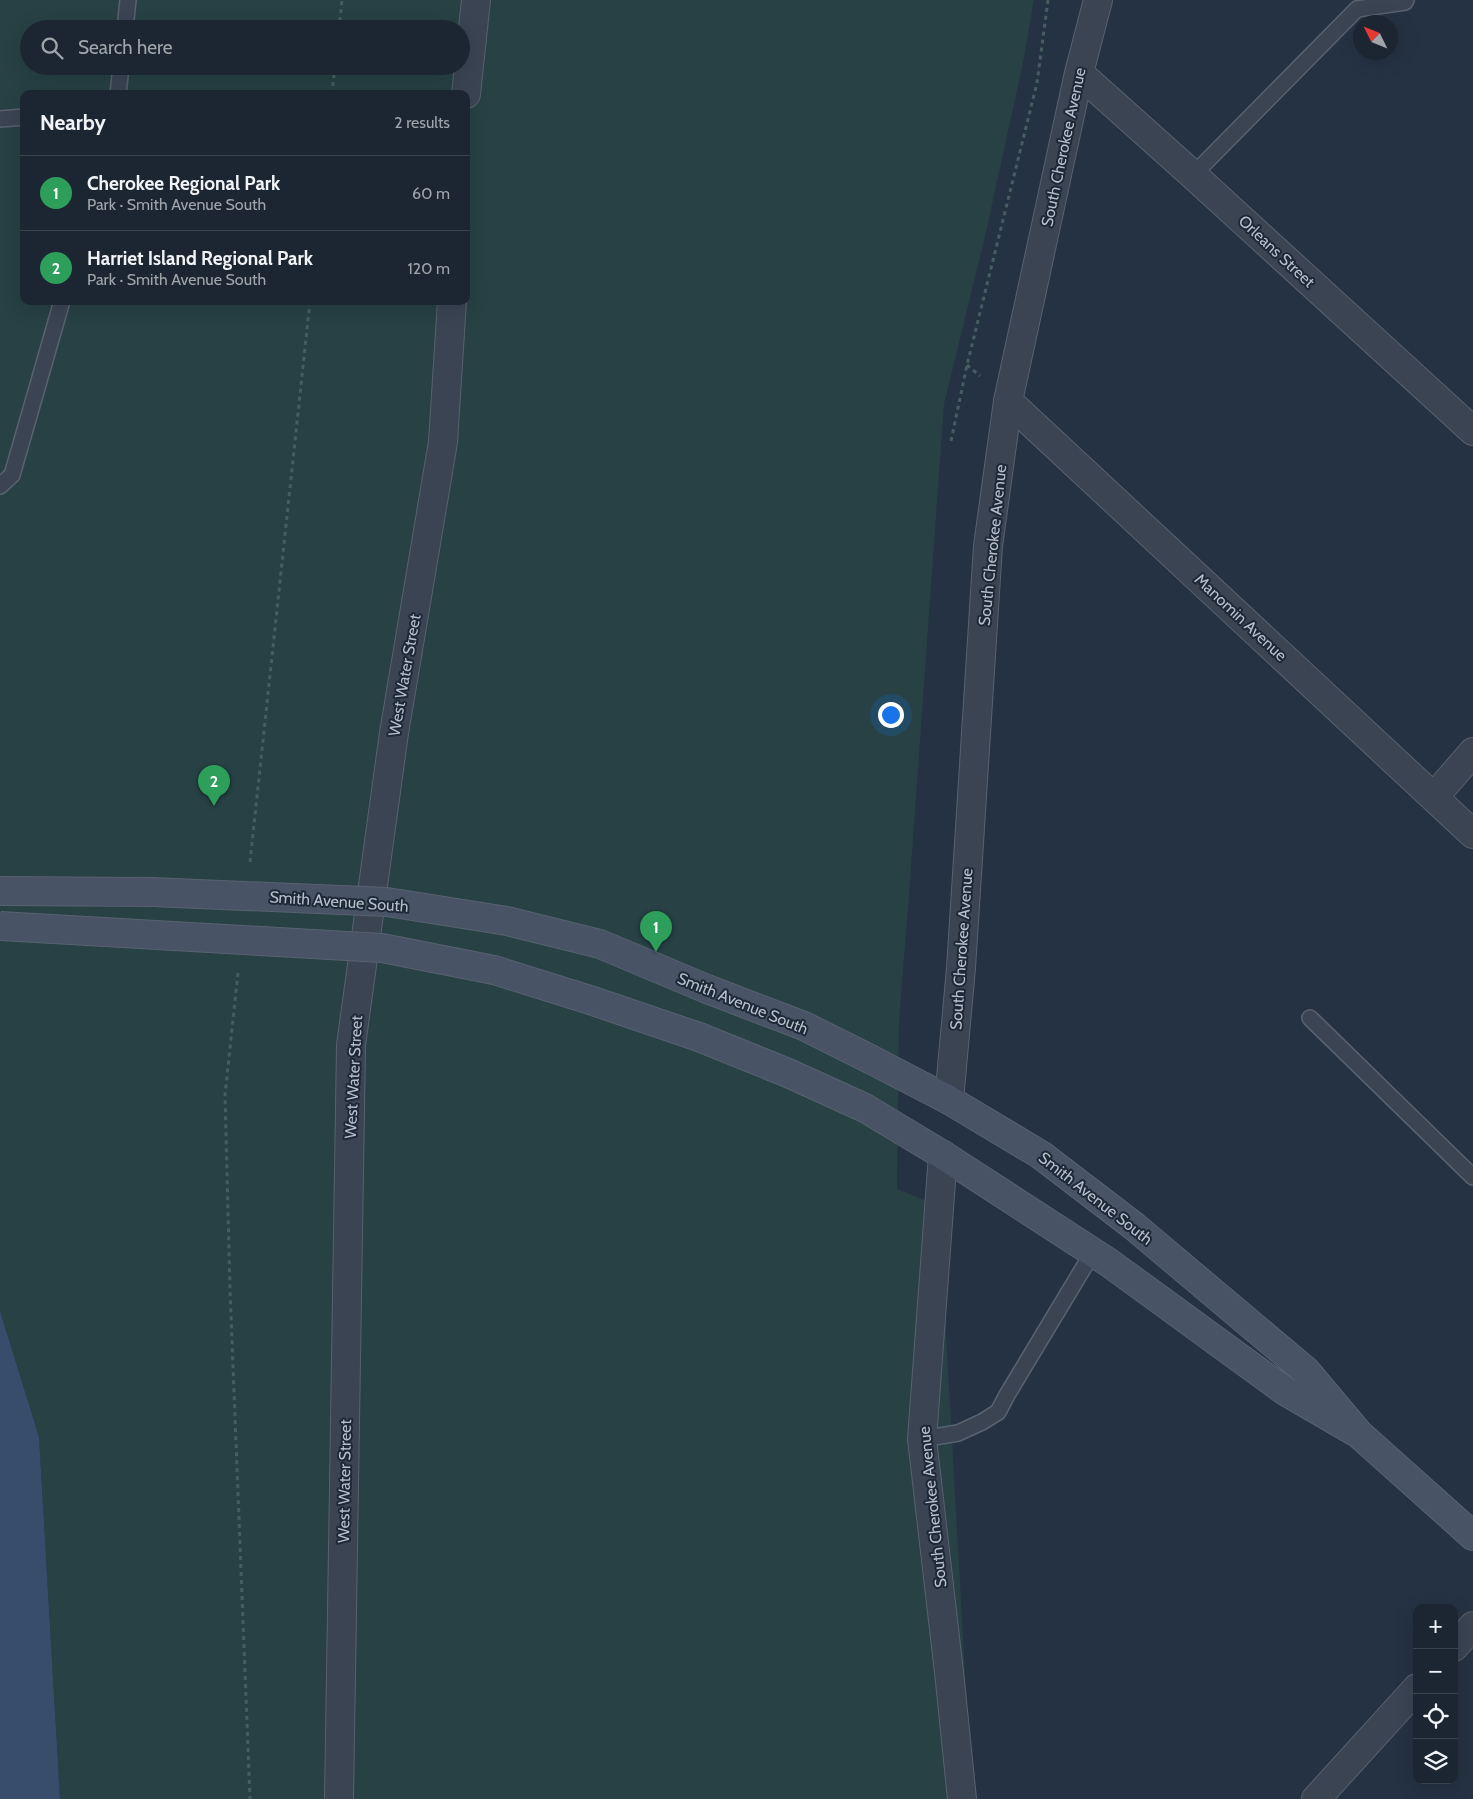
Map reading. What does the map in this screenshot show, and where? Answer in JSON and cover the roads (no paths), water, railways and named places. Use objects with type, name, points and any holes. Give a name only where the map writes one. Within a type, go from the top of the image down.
[{"type":"main road","name":"Smith Avenue South","points":[[0,892],[152,892],[387,902],[507,921],[600,944],[804,1026],[949,1100],[1041,1154],[1135,1226],[1306,1371],[1359,1434],[1473,1536]]},
{"type":"main road","name":"Smith Avenue South","points":[[0,926],[382,948],[494,970],[699,1037],[788,1073],[865,1108],[943,1155],[1093,1252],[1285,1391],[1359,1434]]},
{"type":"street","points":[[470,56],[476,0]]},
{"type":"street","name":"South Cherokee Avenue","points":[[949,1100],[960,968],[988,546],[1008,401],[1079,73],[1098,0]]},
{"type":"street","name":"Orleans Street","points":[[1079,73],[1473,431]]},
{"type":"street","points":[[466,90],[468,75]]},
{"type":"street","name":"West Water Street","points":[[339,1799],[351,1045],[394,733],[443,442],[452,305]]},
{"type":"street","name":"Manomin Avenue","points":[[1008,401],[1473,834]]},
{"type":"street","points":[[1434,797],[1473,752]]},
{"type":"street","name":"South Cherokee Avenue","points":[[943,1155],[922,1439],[962,1799]]},
{"type":"street","points":[[1458,1643],[1473,1626]]},
{"type":"street","points":[[1321,1797],[1413,1693]]},
{"type":"lane","points":[[126,20],[128,0]]},
{"type":"lane","points":[[1193,175],[1357,9],[1405,2],[1406,0]]},
{"type":"lane","points":[[118,90],[120,75]]},
{"type":"lane","points":[[0,119],[20,118]]},
{"type":"lane","points":[[0,486],[12,475],[61,305]]},
{"type":"lane","points":[[1310,1018],[1473,1177]]},
{"type":"lane","points":[[922,1439],[958,1433],[998,1412],[1093,1252]]},
{"type":"water","points":[[0,1311],[39,1437],[60,1799],[0,1799]]},
{"type":"place","name":"Harriet Island Regional Park","points":[[214,806]]},
{"type":"place","name":"Cherokee Regional Park","points":[[656,952]]}]
